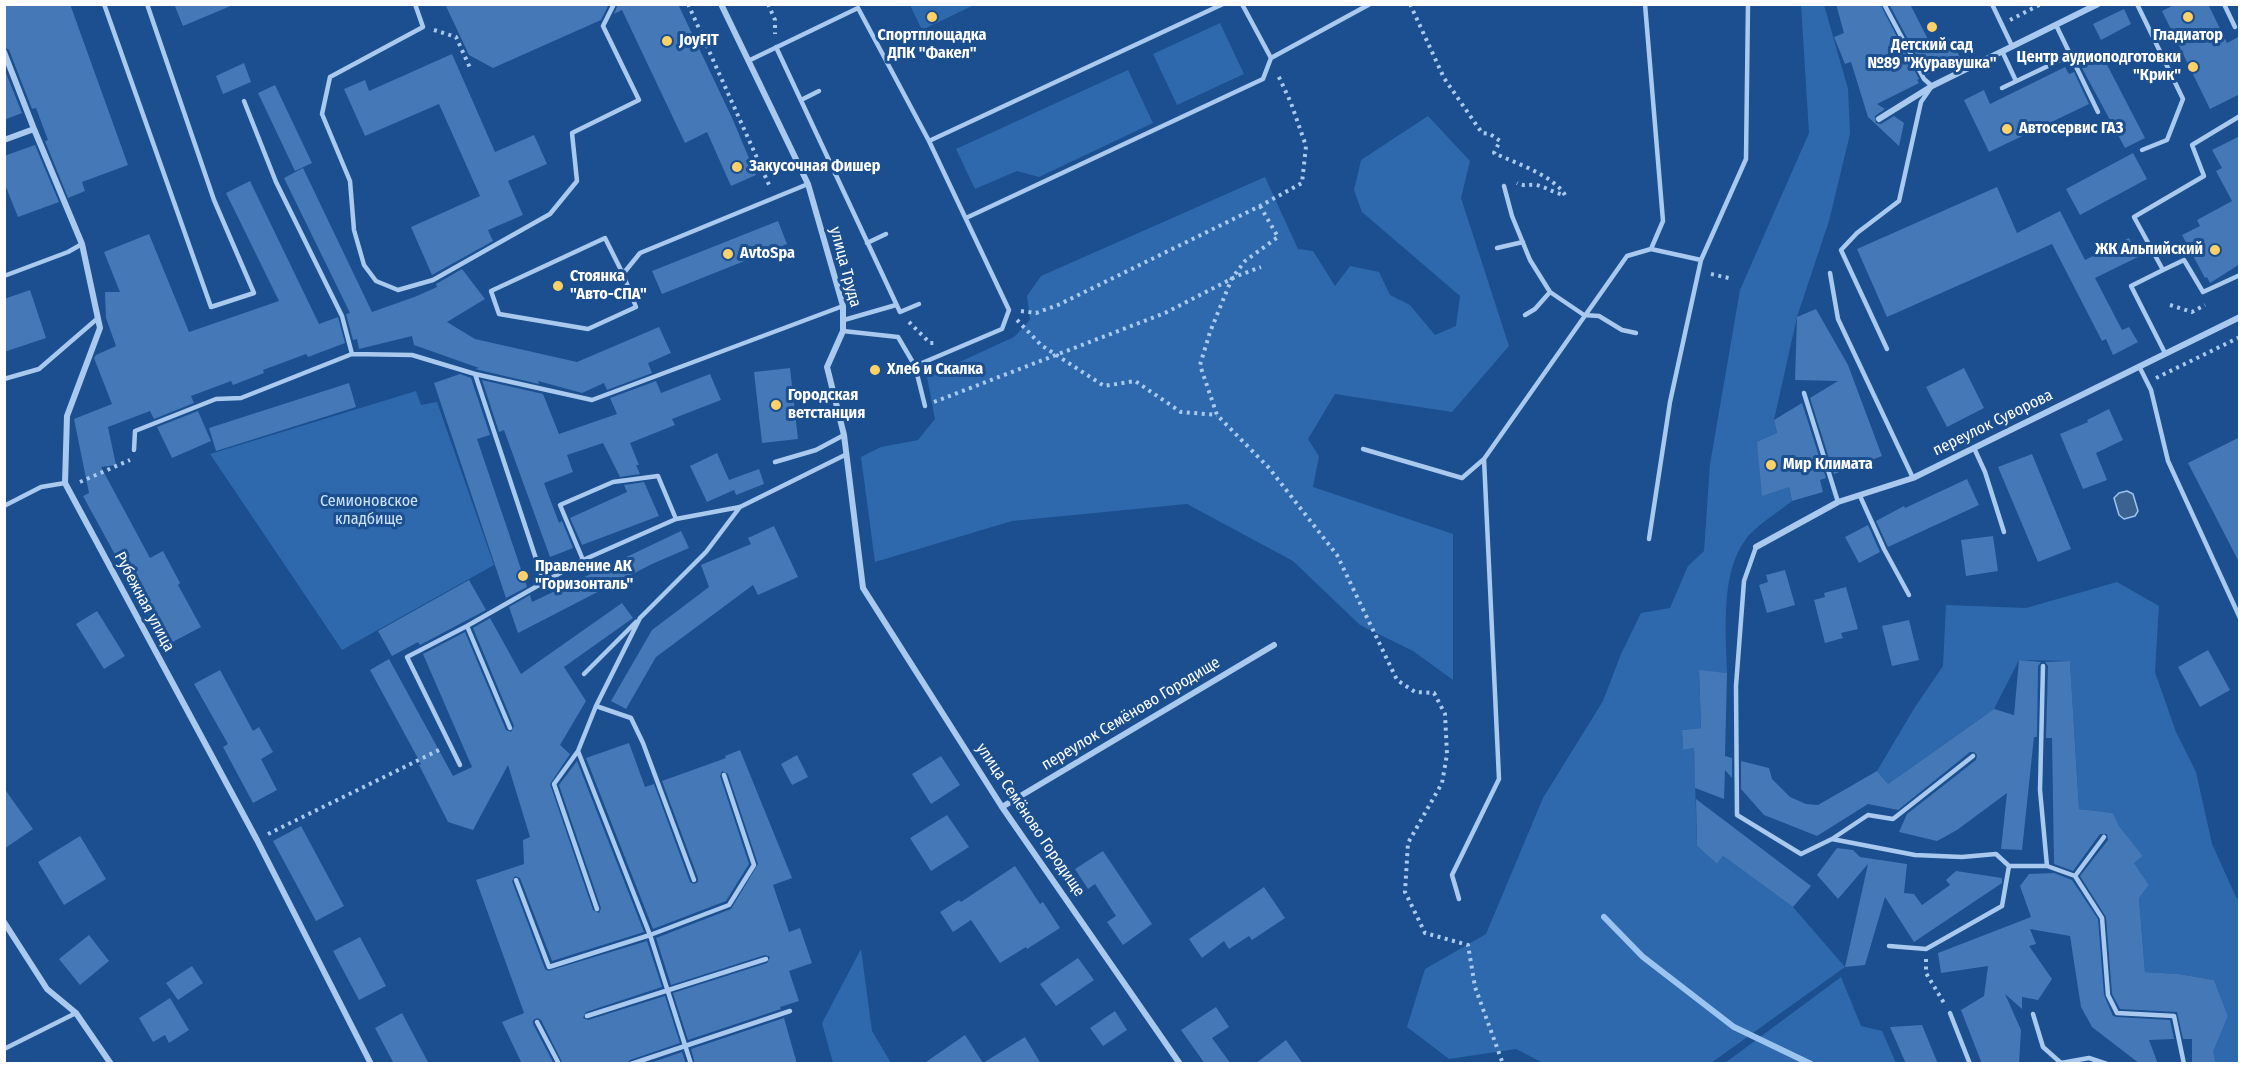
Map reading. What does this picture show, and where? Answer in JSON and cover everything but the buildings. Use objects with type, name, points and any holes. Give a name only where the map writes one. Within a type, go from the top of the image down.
[{"type":"street","name":"улица Труда","points":[[721,4],[808,184],[843,306],[843,331],[827,367],[844,435],[863,588]]},
{"type":"street","points":[[1879,119],[1932,86],[2098,4]]},
{"type":"street","points":[[4,52],[82,244],[100,328],[67,417],[65,483]]},
{"type":"street","points":[[4,140],[34,129]]},
{"type":"street","name":"переулок Суворова","points":[[1756,547],[1838,502],[1913,478],[2240,317]]},
{"type":"street","name":"Рубежная улица","points":[[65,483],[257,840],[371,1064]]},
{"type":"street","name":"улица Семёново Городище","points":[[863,588],[1002,807],[1180,1064]]},
{"type":"street","name":"переулок Семёново Городище","points":[[1002,807],[1274,645]]},
{"type":"street","points":[[4,922],[47,989],[76,1013],[111,1064]]},
{"type":"lane","points":[[104,4],[211,307],[254,293],[214,200],[147,4]]},
{"type":"lane","points":[[415,4],[423,27],[330,77],[322,114],[350,181],[354,230],[364,265],[376,281],[398,291],[433,280],[550,214],[577,181],[572,133],[639,100],[603,26],[614,4]]},
{"type":"lane","points":[[929,141],[1223,4]]},
{"type":"lane","points":[[1242,4],[1271,58]]},
{"type":"lane","points":[[966,218],[1263,79],[1271,58],[1370,4]]},
{"type":"lane","points":[[1645,4],[1663,221],[1651,249]]},
{"type":"lane","points":[[1649,539],[1670,402],[1701,260],[1746,159],[1748,4]]},
{"type":"lane","points":[[1884,4],[1924,79],[1932,86],[1922,102],[1899,201],[1857,233],[1841,250],[1887,349]]},
{"type":"lane","points":[[1992,4],[2012,46]]},
{"type":"lane","points":[[2138,4],[2183,99],[2167,140],[2142,150]]},
{"type":"lane","points":[[2224,4],[2235,27]]},
{"type":"lane","points":[[748,61],[858,8],[929,141],[1009,310],[1002,329],[915,366]]},
{"type":"lane","points":[[2056,25],[2098,111]]},
{"type":"lane","points":[[776,47],[896,305],[900,312],[919,304]]},
{"type":"lane","points":[[2002,51],[2016,81]]},
{"type":"lane","points":[[2002,88],[2071,56]]},
{"type":"lane","points":[[801,100],[819,92]]},
{"type":"lane","points":[[244,101],[276,182],[342,316],[352,354]]},
{"type":"lane","points":[[2163,270],[2133,217],[2204,176],[2192,145],[2240,116]]},
{"type":"lane","points":[[835,174],[854,165]]},
{"type":"lane","points":[[622,274],[639,253],[808,184]]},
{"type":"lane","points":[[1504,186],[1512,216],[1530,260],[1550,292],[1584,315],[1599,316],[1622,330],[1636,333]]},
{"type":"lane","points":[[867,243],[886,234]]},
{"type":"lane","points":[[605,238],[622,274],[636,307],[588,329],[499,314],[491,291],[605,238]]},
{"type":"lane","points":[[1497,248],[1523,242]]},
{"type":"lane","points":[[4,276],[82,244]]},
{"type":"lane","points":[[1363,449],[1462,478],[1484,459],[1627,256],[1651,249],[1701,260]]},
{"type":"lane","points":[[2165,353],[2131,286],[2184,260],[2203,292],[2240,275]]},
{"type":"lane","points":[[1830,273],[1838,319],[1913,478]]},
{"type":"lane","points":[[1525,315],[1535,309],[1550,292]]},
{"type":"lane","points":[[844,320],[896,305]]},
{"type":"lane","points":[[134,450],[135,431],[216,399],[242,398],[352,354],[412,355],[475,374],[592,400],[843,306]]},
{"type":"lane","points":[[4,379],[39,369],[98,318]]},
{"type":"lane","points":[[843,331],[898,338],[915,366],[925,405]]},
{"type":"lane","points":[[2139,366],[2147,382],[2168,461],[2240,618]]},
{"type":"lane","points":[[475,374],[544,583]]},
{"type":"lane","points":[[1804,393],[1838,502]]},
{"type":"lane","points":[[775,462],[816,450],[844,435]]},
{"type":"lane","points":[[1974,448],[1985,472],[2004,532]]},
{"type":"lane","points":[[460,765],[407,657],[467,626],[583,560],[676,519],[740,507],[847,454]]},
{"type":"lane","points":[[1459,899],[1452,875],[1499,779],[1484,459]]},
{"type":"lane","points":[[583,560],[560,505],[613,482],[658,476],[676,519]]},
{"type":"lane","points":[[4,506],[41,488],[65,483]]},
{"type":"lane","points":[[1860,496],[1884,549],[1909,595]]},
{"type":"lane","points":[[584,674],[706,552],[740,507]]},
{"type":"lane","points":[[1756,547],[1744,581],[1736,686],[1737,815],[1801,854],[1868,815],[1893,819],[1973,756]]},
{"type":"lane","points":[[597,909],[554,784],[578,751],[596,705],[640,618]]},
{"type":"lane","points":[[467,626],[510,728]]},
{"type":"lane","points":[[2043,666],[2040,790],[2047,866]]},
{"type":"lane","points":[[596,705],[631,718],[643,743],[694,880]]},
{"type":"lane","points":[[578,751],[650,935],[691,1064]]},
{"type":"lane","points":[[516,880],[549,967],[650,935],[729,905],[754,865],[724,775]]},
{"type":"lane","points":[[2074,876],[2104,837]]},
{"type":"lane","points":[[1832,838],[1915,855],[1962,857],[1996,854],[2009,866],[2047,866],[2074,876],[2102,918],[2108,995],[2117,1013],[2174,1016],[2184,1064]]},
{"type":"lane","points":[[1889,946],[1926,949],[2002,906],[2009,866]]},
{"type":"lane","points":[[587,1016],[766,959]]},
{"type":"lane","points":[[631,1064],[790,1011]]},
{"type":"lane","points":[[1950,1012],[1970,1064]]},
{"type":"lane","points":[[4,1049],[76,1013]]},
{"type":"lane","points":[[2033,1014],[2043,1047],[2061,1063],[2089,1058],[2107,1064]]},
{"type":"lane","points":[[537,1022],[559,1064]]},
{"type":"path","points":[[688,4],[775,197]]},
{"type":"path","points":[[768,4],[775,20],[776,47]]},
{"type":"path","points":[[1410,4],[1444,78],[1482,133],[1490,134],[1500,141],[1494,153],[1529,168],[1560,187],[1565,195],[1536,185],[1522,186],[1508,178],[1504,186]]},
{"type":"path","points":[[2001,24],[2041,4]]},
{"type":"path","points":[[423,27],[456,37],[471,70]]},
{"type":"path","points":[[1009,310],[1036,313],[1058,305],[1302,183],[1306,146],[1291,103],[1271,58]]},
{"type":"path","points":[[1260,206],[1278,237],[1245,261],[1232,278],[1210,332],[1200,365],[1217,415],[1269,468],[1337,555],[1397,680],[1414,692],[1434,693],[1445,714],[1447,754],[1442,783],[1408,843],[1406,892],[1425,933],[1468,945],[1474,987],[1503,1064]]},
{"type":"path","points":[[925,405],[1165,312],[1232,278],[1261,267]]},
{"type":"path","points":[[1698,273],[1733,279]]},
{"type":"path","points":[[1009,310],[1041,345],[1104,386],[1135,381],[1181,412],[1217,415]]},
{"type":"path","points":[[900,312],[930,343],[939,343]]},
{"type":"path","points":[[2147,382],[2240,337]]},
{"type":"path","points":[[65,483],[82,482],[121,465],[135,457],[134,450]]},
{"type":"path","points":[[257,840],[449,746]]},
{"type":"path","points":[[1926,949],[1926,973],[1950,1012]]},
{"type":"green space","name":"Спортплощадка ДПК \"Факел\"","points":[[910,5],[974,5],[922,30]]},
{"type":"green space","points":[[1801,5],[1824,5],[1848,89],[1850,134],[1829,221],[1797,317],[1774,420],[1792,501],[1755,529],[1738,553],[1732,569],[1726,603],[1727,673],[1699,671],[1701,728],[1682,730],[1683,750],[1694,748],[1697,846],[1717,864],[1723,856],[1793,907],[1845,967],[1711,1063],[1543,1063],[1516,1049],[1449,1059],[1407,1027],[1425,969],[1486,934],[1543,798],[1603,701],[1621,654],[1641,613],[1670,608],[1688,566],[1704,551],[1710,464],[1740,290],[1809,133]]},
{"type":"green space","points":[[1220,23],[1244,74],[1177,105],[1153,54]]},
{"type":"green space","points":[[1128,70],[1153,123],[1039,177],[1017,171],[975,189],[956,149]]},
{"type":"green space","points":[[1428,116],[1470,161],[1461,198],[1509,346],[1452,412],[1335,394],[1308,439],[1319,456],[1313,487],[1453,534],[1453,680],[1413,651],[1360,625],[1293,561],[1187,504],[1012,521],[875,562],[861,457],[881,447],[918,440],[935,419],[927,377],[1014,337],[1030,320],[1027,296],[1041,276],[1265,177],[1298,249],[1313,251],[1335,286],[1350,266],[1379,272],[1390,295],[1410,305],[1435,335],[1456,326],[1460,296],[1362,212],[1354,190],[1361,160]]},
{"type":"green space","name":"Семионовское кладбище","points":[[416,391],[421,405],[437,402],[494,565],[342,650],[210,454]]},
{"type":"green space","points":[[2117,582],[2159,606],[2155,672],[2176,732],[2196,772],[2212,844],[2239,900],[2239,1063],[2216,1063],[2212,1054],[2228,1016],[2214,980],[2179,974],[2145,972],[2139,898],[2149,885],[2134,863],[2143,856],[2119,826],[2113,813],[2079,809],[2070,661],[2019,660],[1994,709],[1888,784],[1877,771],[1915,707],[1943,666],[1946,605],[2026,608]]},
{"type":"green space","points":[[861,949],[872,1031],[891,1063],[833,1063],[822,1023]]},
{"type":"green space","points":[[1841,977],[1861,1026],[1882,1031],[1896,1063],[1725,1063]]},
{"type":"shaded area","points":[[2127,491],[2133,494],[2138,511],[2135,516],[2124,519],[2119,515],[2114,498],[2119,493]]},
{"type":"waterway","points":[[1604,917],[1642,956],[1734,1027],[1811,1064]]},
{"type":"place","name":"Спортплощадка ДПК \"Факел\"","points":[[932,17]]},
{"type":"place","name":"Гладиатор","points":[[2188,17]]},
{"type":"place","name":"Детский сад №89 \"Журавушка\"","points":[[1932,27]]},
{"type":"place","name":"JoyFIT","points":[[667,41]]},
{"type":"place","name":"Центр аудиоподготовки \"Крик\"","points":[[2193,67]]},
{"type":"place","name":"Автосервис ГАЗ","points":[[2007,129]]},
{"type":"place","name":"Закусочная Фишер","points":[[737,167]]},
{"type":"place","name":"ЖК Альпийский","points":[[2215,250]]},
{"type":"place","name":"AvtoSpa","points":[[728,254]]},
{"type":"place","name":"Стоянка \"Авто-СПА\"","points":[[558,286]]},
{"type":"place","name":"Хлеб и Скалка","points":[[875,370]]},
{"type":"place","name":"Городская ветстанция","points":[[776,405]]},
{"type":"place","name":"Мир Климата","points":[[1771,465]]},
{"type":"place","name":"Правление АК \"Горизонталь\"","points":[[523,576]]}]
